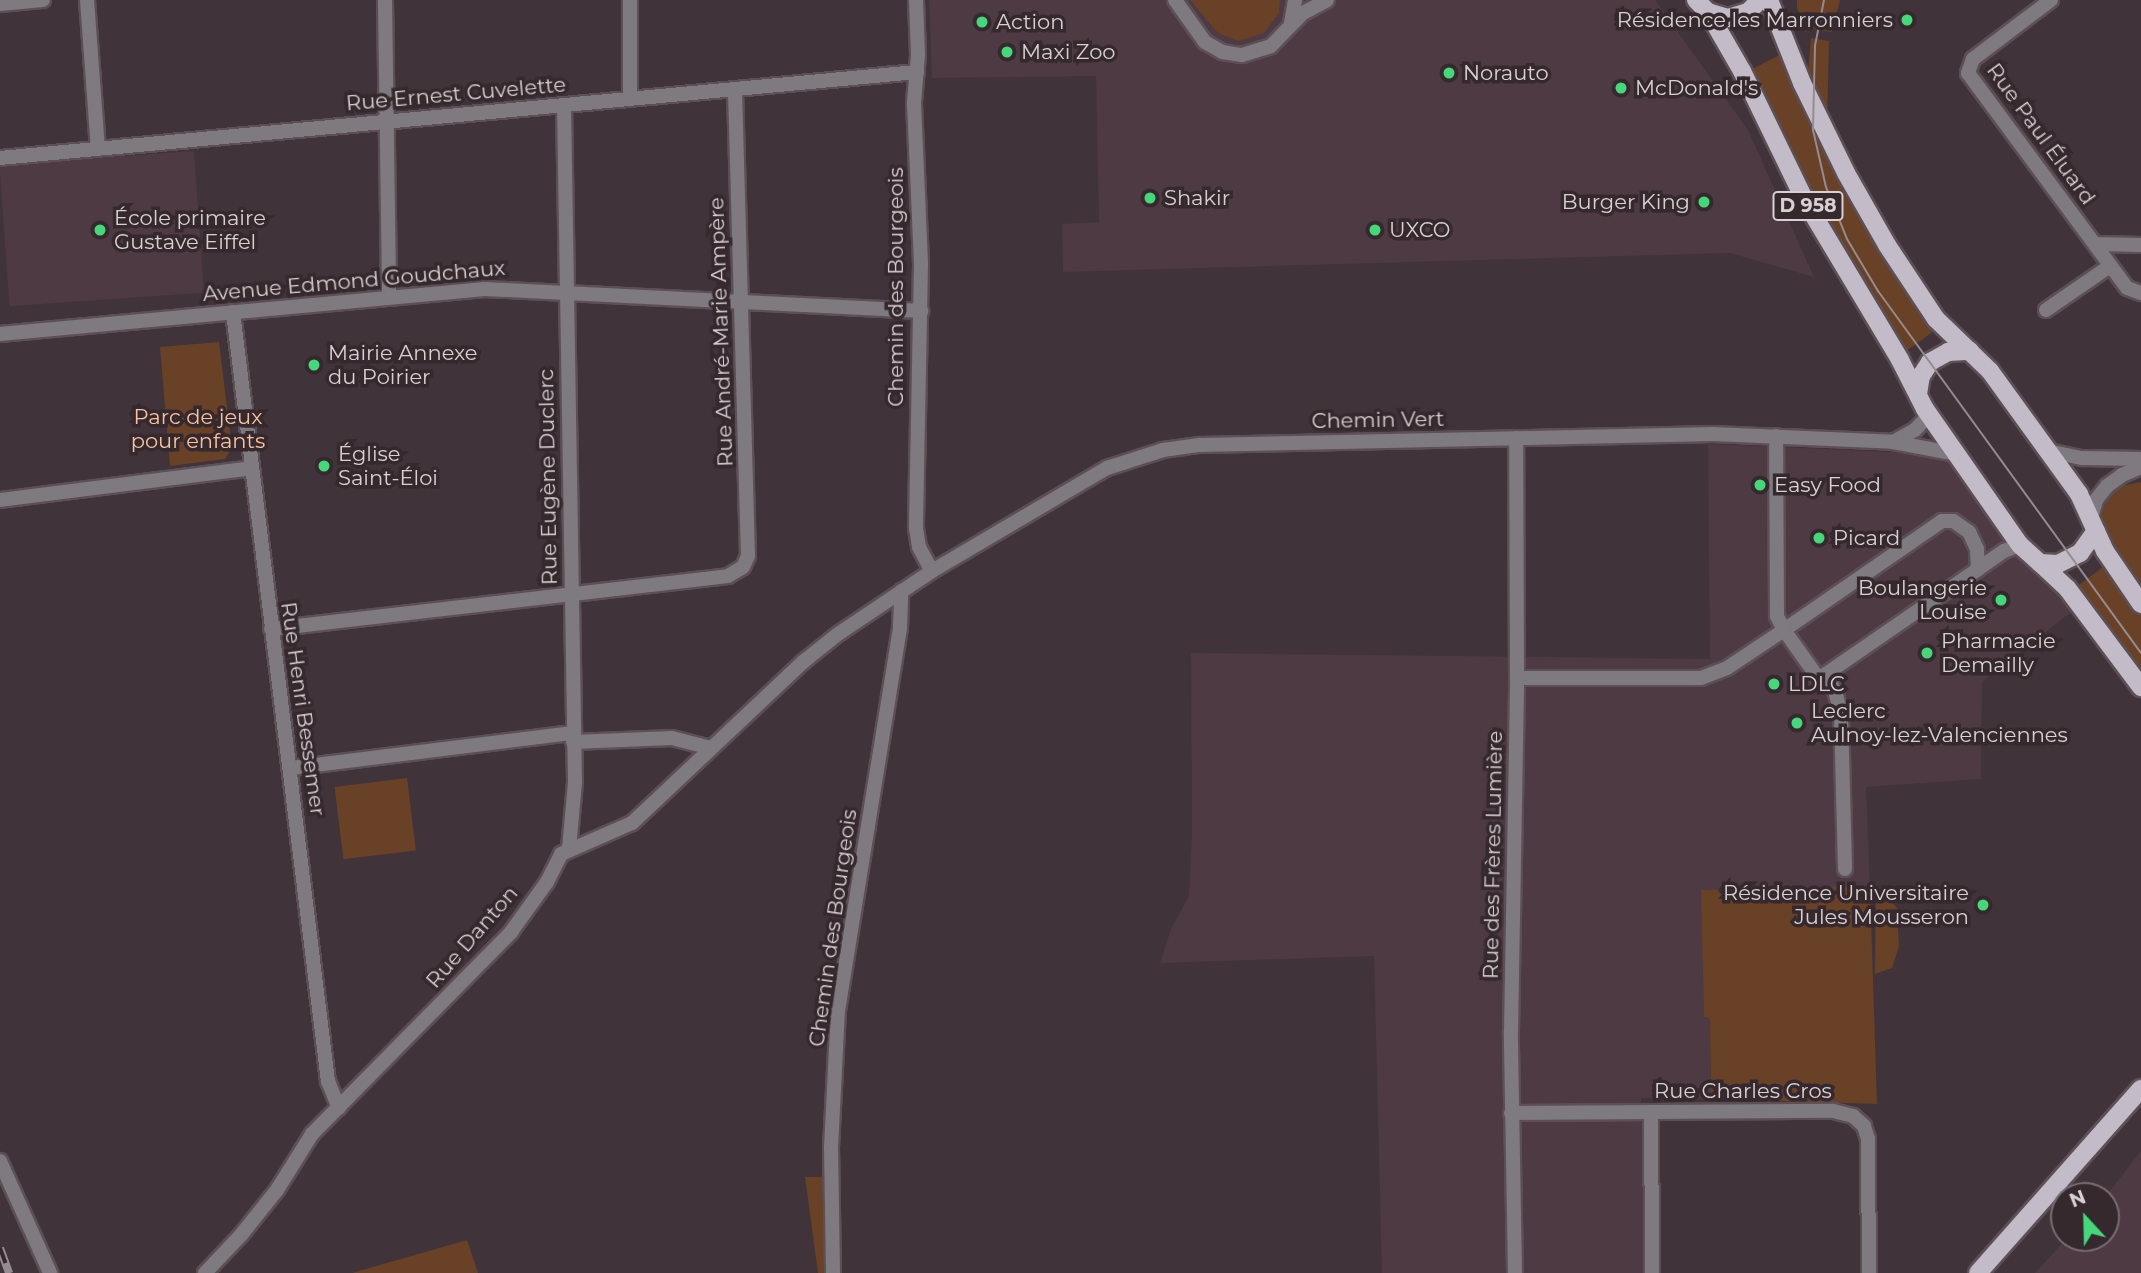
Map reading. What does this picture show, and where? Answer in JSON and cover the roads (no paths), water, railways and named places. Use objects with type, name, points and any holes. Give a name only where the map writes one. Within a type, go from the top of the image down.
[{"type":"main road","points":[[1702,6],[1723,18],[1738,17],[1752,9],[1760,0]]},
{"type":"main road","name":"D 958","points":[[1769,0],[1802,83],[1864,206],[1943,328],[1970,351]]},
{"type":"main road","name":"D 958","points":[[1702,6],[1742,71],[1805,201],[1917,394]]},
{"type":"main road","points":[[2141,604],[2113,565],[2081,498],[1990,372],[1970,351],[1948,352],[1930,362],[1921,376],[1917,394],[1929,415],[2020,545],[2067,588],[2141,687]]},
{"type":"main road","points":[[2040,563],[2058,565],[2072,559],[2085,549],[2093,524]]},
{"type":"main road","points":[[1978,1273],[2141,1089]]},
{"type":"main road","points":[[1994,1273],[2141,1107]]},
{"type":"street","points":[[0,4],[43,0]]},
{"type":"street","points":[[86,0],[98,149]]},
{"type":"street","points":[[385,0],[389,297]]},
{"type":"street","points":[[630,0],[631,99]]},
{"type":"street","name":"Chemin des Bourgeois","points":[[916,0],[917,72],[914,103],[921,311],[916,528],[919,547],[932,571]]},
{"type":"street","points":[[1175,0],[1205,42],[1232,54],[1263,51],[1280,39],[1292,23],[1326,0]]},
{"type":"street","points":[[1292,23],[1295,0]]},
{"type":"street","name":"Rue Paul Éluard","points":[[2048,1],[1973,59],[1968,73],[2110,267],[2127,288],[2141,293]]},
{"type":"street","name":"Rue Ernest Cuvelette","points":[[0,158],[917,72]]},
{"type":"street","name":"Rue André-Marie Ampère","points":[[570,594],[728,576],[739,571],[748,556],[735,89]]},
{"type":"street","name":"Rue Eugène Duclerc","points":[[564,105],[575,782],[569,849]]},
{"type":"street","points":[[2095,244],[2141,245]]},
{"type":"street","points":[[2046,310],[2110,267]]},
{"type":"street","name":"Avenue Edmond Goudchaux","points":[[0,334],[485,289],[921,311]]},
{"type":"street","name":"Rue Henri Bessemer","points":[[233,312],[328,1082],[339,1108]]},
{"type":"street","points":[[1893,442],[1915,430],[1929,415]]},
{"type":"street","name":"Chemin Vert","points":[[901,591],[1081,481],[1118,464],[1163,450],[1200,445],[1713,433],[1893,442],[1956,454]]},
{"type":"street","points":[[1776,436],[1777,616],[1819,679],[2008,548],[2020,545]]},
{"type":"street","name":"Rue des Frères Lumière","points":[[1515,1273],[1511,1113],[1517,678],[1516,438]]},
{"type":"street","points":[[2048,451],[2082,458],[2141,459]]},
{"type":"street","points":[[2093,524],[2096,500],[2107,486],[2122,475],[2141,467]]},
{"type":"street","points":[[0,500],[252,468]]},
{"type":"street","points":[[1517,678],[1701,678],[1727,668],[1942,521],[1953,521],[1969,532],[1977,549],[1978,569]]},
{"type":"street","points":[[569,849],[632,823],[815,652],[901,591]]},
{"type":"street","name":"Chemin des Bourgeois","points":[[833,1273],[831,1148],[838,1011],[900,628],[901,591]]},
{"type":"street","points":[[271,629],[570,594]]},
{"type":"street","points":[[1826,674],[1836,694],[1841,715],[1845,869]]},
{"type":"street","points":[[290,768],[573,738],[672,738],[711,748]]},
{"type":"street","name":"Rue Danton","points":[[205,1273],[242,1235],[277,1190],[312,1134],[498,947],[547,882],[558,858],[569,849]]},
{"type":"street","name":"Rue Charles Cros","points":[[1511,1113],[1840,1111],[1859,1120],[1868,1139],[1869,1273]]},
{"type":"street","points":[[1651,1112],[1652,1273]]},
{"type":"street","points":[[0,1161],[50,1273]]},
{"type":"tram line","points":[[1824,0],[1815,46],[1813,130],[1826,187],[1847,239],[1878,291],[2141,653]]},
{"type":"railway","points":[[0,1248],[9,1273]]},
{"type":"place","name":"Résidence les Marronniers","points":[[1907,20]]},
{"type":"place","name":"Action","points":[[982,22]]},
{"type":"place","name":"Maxi Zoo","points":[[1007,52]]},
{"type":"place","name":"Norauto","points":[[1449,73]]},
{"type":"place","name":"McDonald's","points":[[1621,88]]},
{"type":"place","name":"Shakir","points":[[1150,198]]},
{"type":"place","name":"Burger King","points":[[1704,202]]},
{"type":"place","name":"École primaire Gustave Eiffel","points":[[100,230]]},
{"type":"place","name":"UXCO","points":[[1375,230]]},
{"type":"place","name":"Mairie Annexe du Poirier","points":[[314,365]]},
{"type":"place","name":"Église Saint-Éloi","points":[[324,466]]},
{"type":"place","name":"Easy Food","points":[[1760,485]]},
{"type":"place","name":"Picard","points":[[1819,538]]},
{"type":"place","name":"Boulangerie Louise","points":[[2001,600]]},
{"type":"place","name":"Pharmacie Demailly","points":[[1927,653]]},
{"type":"place","name":"LDLC","points":[[1774,684]]},
{"type":"place","name":"Leclerc Aulnoy-lez-Valenciennes","points":[[1797,723]]},
{"type":"place","name":"Résidence Universitaire Jules Mousseron","points":[[1983,905]]},
{"type":"park label","name":"Parc de jeux pour enfants","points":[[198,429]]}]
